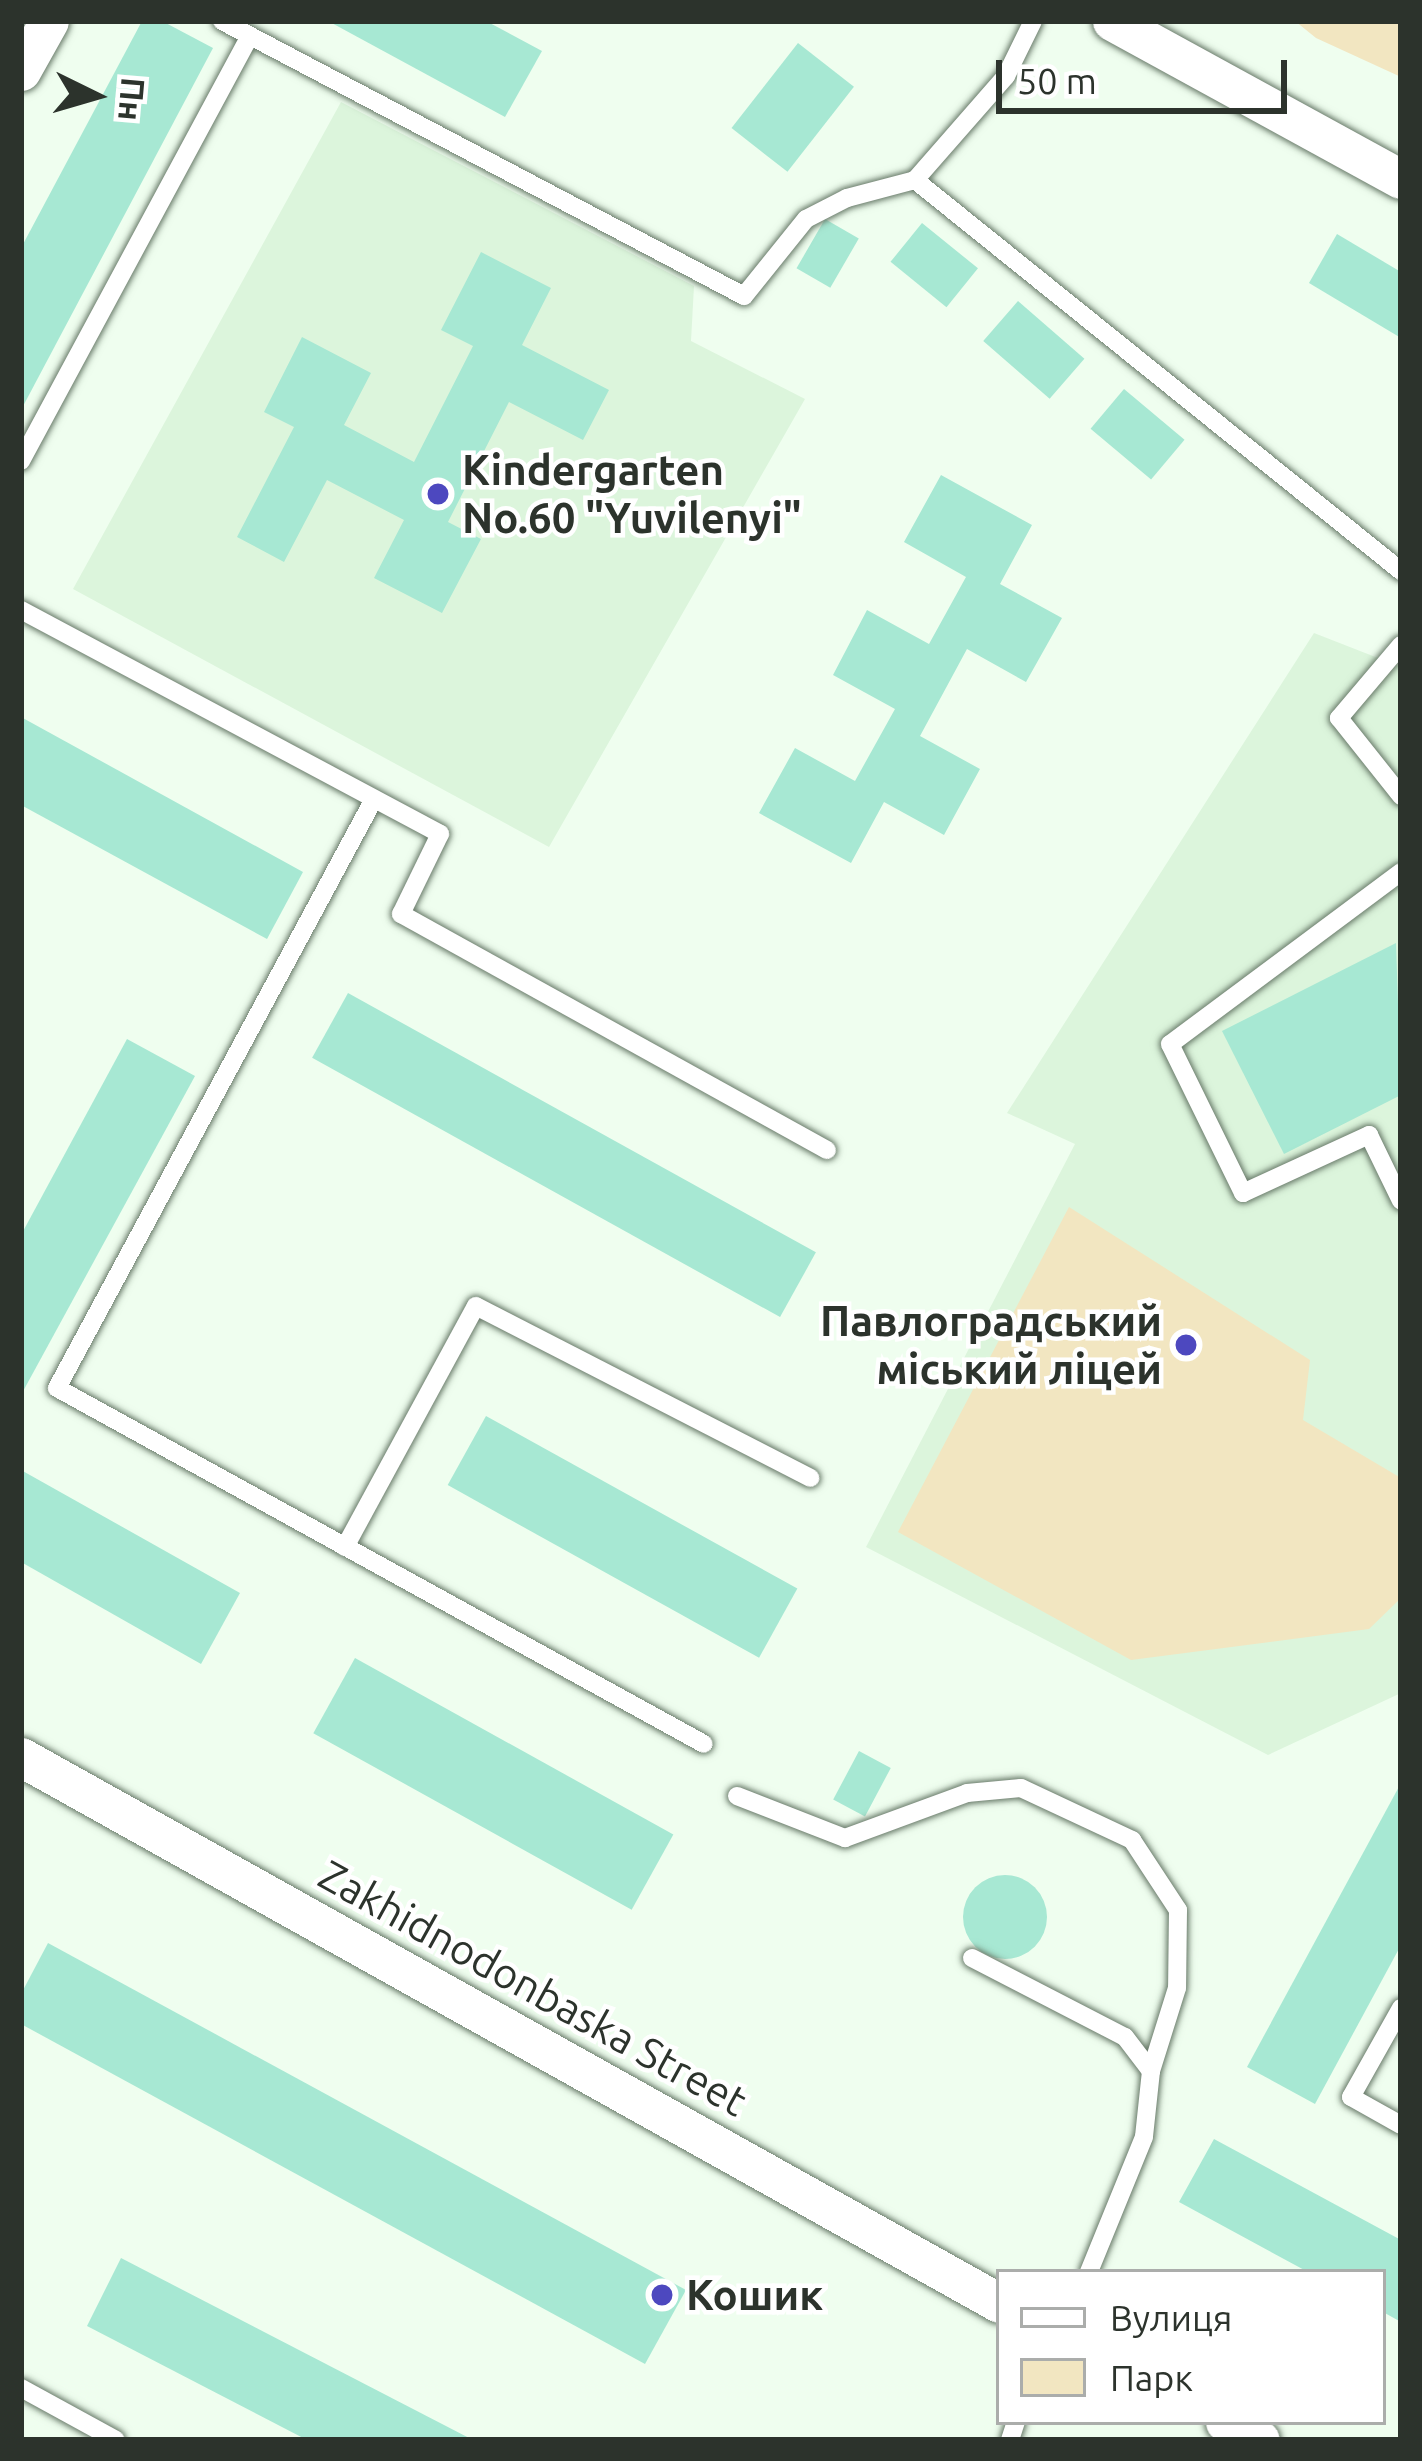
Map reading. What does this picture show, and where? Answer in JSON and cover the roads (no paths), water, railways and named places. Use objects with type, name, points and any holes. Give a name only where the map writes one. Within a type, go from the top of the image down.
[{"type":"street","points":[[21,71],[50,21]]},
{"type":"street","points":[[1112,21],[1401,179]]},
{"type":"street","name":"Zakhidnodonbaska Street","points":[[21,1757],[996,2301]]},
{"type":"street","points":[[1231,2425],[1259,2440]]},
{"type":"lane","points":[[222,21],[744,296],[806,219],[847,198],[915,180],[1006,76],[1033,21]]},
{"type":"lane","points":[[21,461],[249,37]]},
{"type":"lane","points":[[915,180],[1401,571]]},
{"type":"lane","points":[[21,610],[440,834],[400,914],[827,1150]]},
{"type":"lane","points":[[1401,645],[1339,718],[1401,796]]},
{"type":"lane","points":[[374,799],[57,1388],[704,1744]]},
{"type":"lane","points":[[1401,872],[1170,1044],[1243,1192],[1369,1135],[1401,1201]]},
{"type":"lane","points":[[345,1547],[476,1306],[810,1478]]},
{"type":"lane","points":[[736,1796],[845,1838],[967,1793],[1021,1788],[1132,1840],[1178,1910],[1177,1988],[1151,2072],[1144,2137],[1090,2269]]},
{"type":"lane","points":[[972,1958],[1125,2037],[1151,2072]]},
{"type":"lane","points":[[1401,2008],[1351,2097],[1401,2126]]},
{"type":"lane","points":[[21,2388],[116,2440]]},
{"type":"place","name":"Kindergarten No.60 \"Yuvilenyi\"","points":[[438,494]]},
{"type":"place","name":"Павлоградський міський ліцей","points":[[1186,1345]]},
{"type":"place","name":"Кошик","points":[[662,2295]]}]
